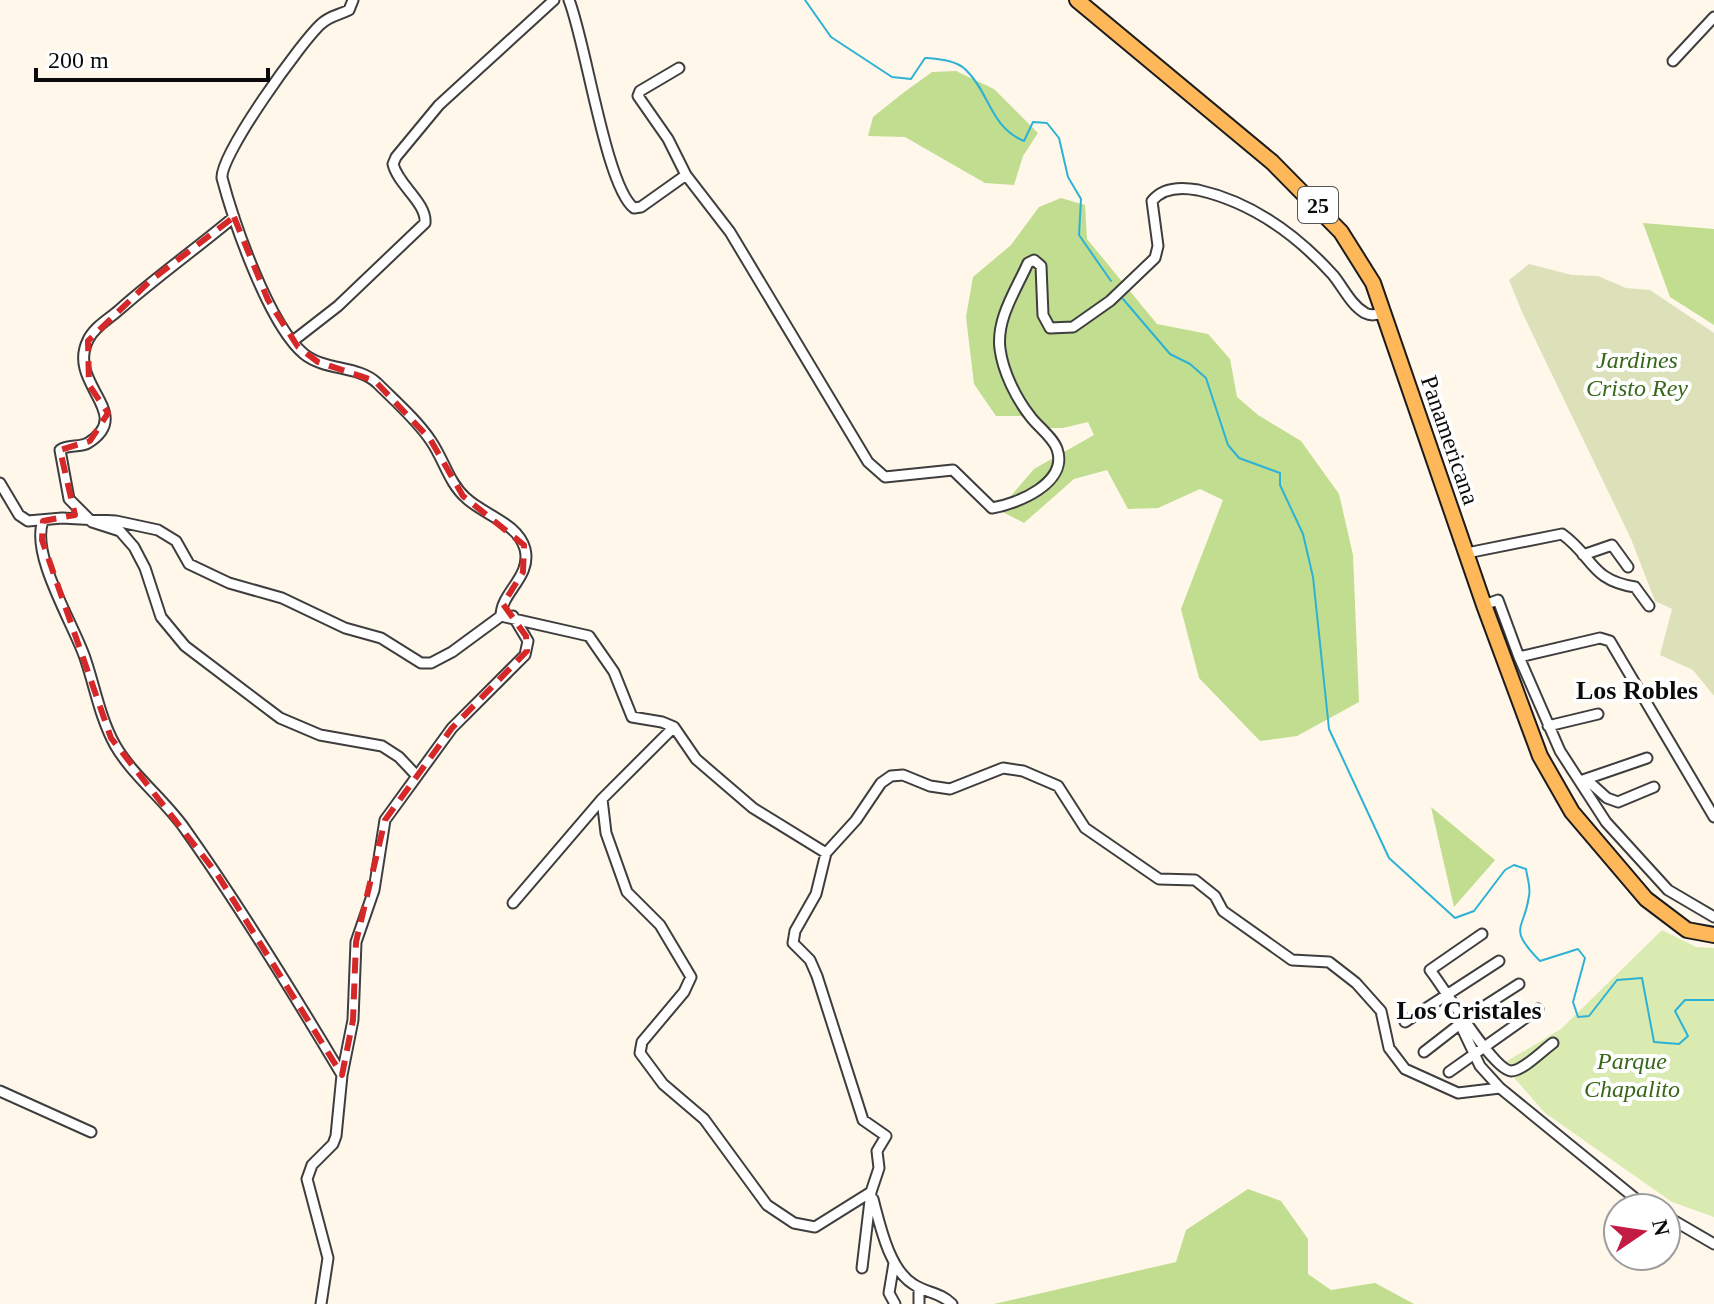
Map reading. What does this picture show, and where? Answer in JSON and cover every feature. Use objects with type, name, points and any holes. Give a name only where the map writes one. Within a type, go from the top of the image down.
[{"type":"main road","name":"Panamericana","points":[[1077,0],[1313,199],[1365,267],[1540,756],[1572,812],[1646,899],[1687,930],[1714,935]]},
{"type":"street","points":[[353,0],[349,10],[330,17],[310,35],[224,161],[222,178],[262,287],[293,341],[318,362],[375,381],[430,439],[463,496],[498,518],[521,541],[526,551],[525,565],[502,608],[501,616]]},
{"type":"street","points":[[293,341],[338,306],[425,223],[422,209],[400,182],[393,164],[396,157],[439,105],[554,0]]},
{"type":"street","points":[[569,0],[587,55],[609,156],[625,199],[634,208],[641,207],[686,175]]},
{"type":"street","points":[[1673,61],[1714,17]]},
{"type":"street","points":[[679,68],[638,93],[668,139],[686,175],[730,232],[877,472],[891,478],[953,470],[992,508],[1009,505],[1032,495],[1058,465],[1057,449],[1028,414],[1010,383],[1000,350],[1003,318],[1028,263],[1036,260],[1041,266],[1046,324],[1055,330],[1073,327],[1110,301],[1155,258],[1158,246],[1152,201],[1161,193],[1190,188],[1238,202],[1260,213],[1313,255],[1361,310],[1372,315],[1383,313]]},
{"type":"street","points":[[234,217],[150,281],[97,329],[86,344],[89,385],[106,411],[107,421],[90,441],[63,447],[59,457],[69,499],[92,522],[120,531],[134,547],[145,568],[161,617],[200,659],[280,718],[320,735],[390,749],[415,774]]},
{"type":"street","points":[[0,483],[19,515],[28,521],[62,518],[124,522],[168,534],[189,564],[229,583],[282,598],[345,628],[381,638],[421,663],[431,663],[452,652],[501,616],[513,616],[589,636],[614,672],[632,717],[674,727],[696,759],[753,808],[826,853]]},
{"type":"street","points":[[43,521],[42,540],[49,571],[83,651],[116,748],[165,802],[217,874],[275,962],[342,1075]]},
{"type":"street","points":[[1467,553],[1557,533],[1566,537],[1610,582],[1638,589],[1649,606]]},
{"type":"street","points":[[1583,555],[1612,545],[1628,567]]},
{"type":"street","points":[[1484,605],[1498,600],[1548,726],[1625,846],[1668,890],[1714,917]]},
{"type":"street","points":[[321,1304],[328,1258],[307,1179],[312,1165],[333,1144],[353,1020],[356,942],[374,890],[379,843],[391,809],[415,774],[460,718],[525,655],[528,641],[513,616]]},
{"type":"street","points":[[1519,657],[1600,638],[1610,641],[1714,817]]},
{"type":"street","points":[[1548,726],[1598,714]]},
{"type":"street","points":[[513,903],[602,799],[674,727]]},
{"type":"street","points":[[1583,780],[1647,758]]},
{"type":"street","points":[[862,1268],[871,1192],[879,1168],[877,1151],[886,1136],[863,1120],[817,976],[810,960],[793,943],[795,931],[816,894],[826,853],[891,776],[903,775],[930,786],[950,789],[1003,768],[1023,771],[1058,786],[1085,828],[1159,879],[1195,880],[1215,896],[1223,911],[1292,960],[1329,962],[1338,969],[1381,1011],[1389,1048],[1405,1069],[1458,1093],[1500,1088]]},
{"type":"street","points":[[1583,780],[1607,798],[1618,802],[1654,787]]},
{"type":"street","points":[[602,799],[606,833],[627,892],[660,925],[691,977],[684,992],[642,1042],[643,1058],[670,1092],[704,1119],[759,1197],[780,1216],[815,1227],[871,1192]]},
{"type":"street","points":[[1646,899],[1668,890]]},
{"type":"street","points":[[1482,934],[1430,970],[1466,1018],[1480,1066],[1500,1088],[1627,1192]]},
{"type":"street","points":[[1405,1022],[1499,961]]},
{"type":"street","points":[[1466,1018],[1519,984]]},
{"type":"street","points":[[1449,1072],[1538,1009]]},
{"type":"street","points":[[1424,1052],[1459,1023],[1478,1051],[1512,1071],[1553,1043]]},
{"type":"street","points":[[0,1091],[91,1132]]},
{"type":"street","points":[[871,1192],[894,1263],[909,1281],[919,1288],[939,1293],[952,1304]]},
{"type":"street","points":[[1682,1225],[1714,1244]]},
{"type":"street","points":[[894,1263],[889,1293],[895,1304]]},
{"type":"street","points":[[919,1288],[919,1304]]},
{"type":"highlighted area","points":[[234,217],[268,300],[298,347],[318,362],[375,381],[430,439],[463,496],[524,545],[523,572],[503,604],[526,636],[527,651],[452,728],[385,820],[356,942],[353,1020],[342,1075],[217,874],[111,738],[42,540],[43,521],[75,515],[60,450],[90,441],[108,413],[89,385],[88,341],[150,281]]},
{"type":"green space","points":[[956,71],[994,89],[1038,133],[1023,156],[1014,185],[985,183],[905,137],[868,136],[873,117],[903,93],[932,72]]},
{"type":"green space","points":[[1061,198],[1085,205],[1087,239],[1157,324],[1208,334],[1230,359],[1237,397],[1258,415],[1301,441],[1339,494],[1353,555],[1359,702],[1297,736],[1260,741],[1199,678],[1181,609],[1223,500],[1200,489],[1158,508],[1128,509],[1107,470],[1074,479],[1024,523],[999,510],[1034,469],[1094,435],[1088,422],[1063,428],[1039,428],[1021,416],[996,416],[974,384],[966,317],[973,277],[1011,245],[1039,207]]},
{"type":"green space","points":[[1643,223],[1714,229],[1714,325],[1670,297]]},
{"type":"green space","name":"Jardines Cristo Rey","points":[[1529,264],[1572,275],[1598,276],[1626,288],[1650,290],[1714,333],[1714,696],[1693,670],[1660,655],[1672,609],[1655,601],[1631,539],[1522,312],[1509,280]]},
{"type":"green space","points":[[1431,807],[1495,860],[1454,907]]},
{"type":"green space","name":"Parque Chapalito","points":[[1662,930],[1696,947],[1714,948],[1714,1217],[1682,1206],[1682,1192],[1658,1192],[1545,1113],[1502,1064],[1561,1029]]},
{"type":"green space","points":[[1248,1189],[1281,1201],[1308,1239],[1308,1274],[1331,1290],[1375,1283],[1414,1304],[994,1304],[1176,1262],[1186,1230]]},
{"type":"waterway","points":[[805,0],[831,37],[892,77],[911,79],[925,58],[952,62],[974,79],[997,118],[1013,135],[1024,141],[1033,122],[1047,123],[1059,138],[1068,177],[1081,199],[1079,235],[1111,281]]},
{"type":"waterway","points":[[1123,299],[1170,354],[1190,364],[1206,378],[1228,445],[1239,458],[1280,473],[1280,485],[1303,534],[1313,577],[1329,729],[1389,858],[1455,918],[1474,911],[1505,870],[1514,865],[1526,869],[1529,893],[1521,935],[1540,961],[1578,949],[1585,958],[1573,1002],[1578,1017],[1589,1016],[1617,980],[1642,978],[1654,1042],[1679,1044],[1688,1036],[1675,1011],[1685,1000],[1714,1000]]},
{"type":"district","name":"Los Robles","points":[[1637,690]]},
{"type":"district","name":"Los Cristales","points":[[1469,1010]]}]
